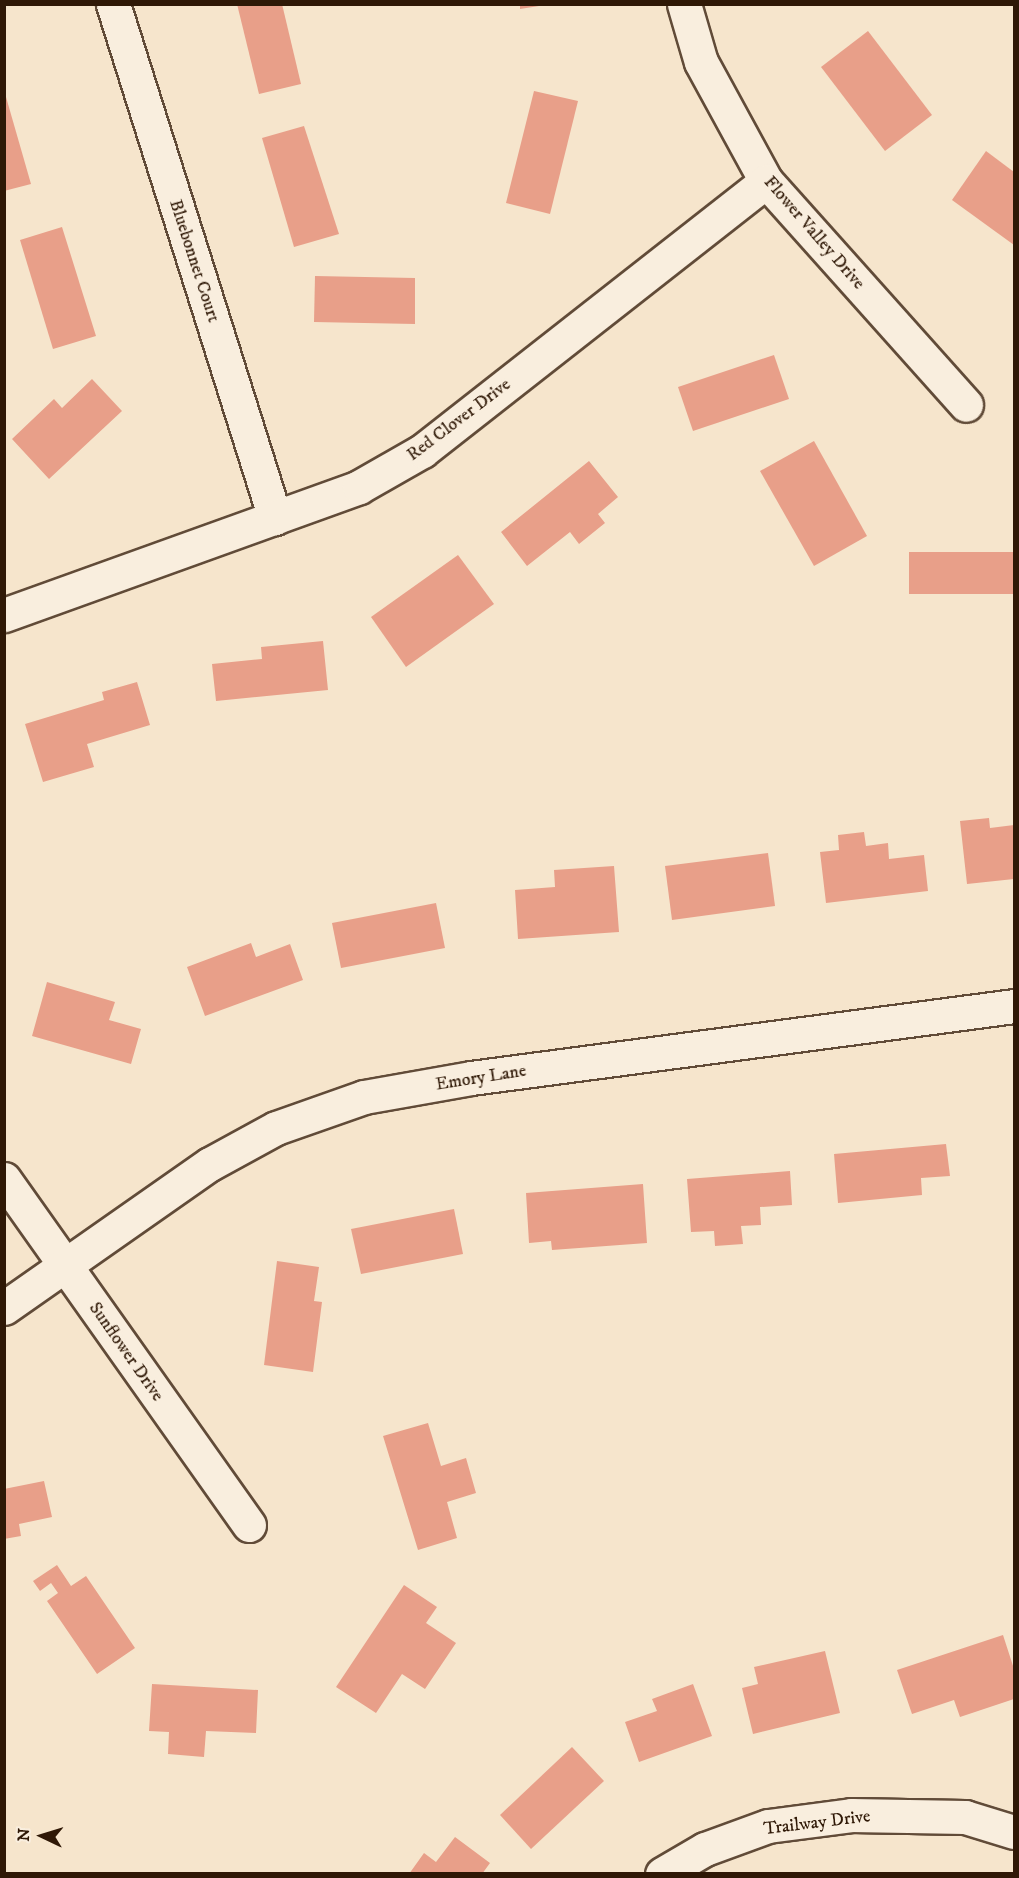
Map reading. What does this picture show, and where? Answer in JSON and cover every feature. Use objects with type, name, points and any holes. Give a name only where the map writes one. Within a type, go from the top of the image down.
[{"type":"street","name":"Bluebonnet Court","points":[[113,4],[275,518]]},
{"type":"street","name":"Flower Valley Drive","points":[[684,4],[700,62],[766,181],[966,405]]},
{"type":"street","name":"Red Clover Drive","points":[[4,615],[359,487],[422,450],[766,181]]},
{"type":"street","name":"Emory Lane","points":[[4,1308],[210,1164],[276,1128],[364,1097],[471,1078],[1014,1006]]},
{"type":"street","name":"Sunflower Drive","points":[[4,1179],[249,1525]]},
{"type":"street","name":"Trailway Drive","points":[[662,1874],[705,1850],[768,1826],[851,1815],[965,1817],[1014,1832]]},
{"type":"building","points":[[237,4],[282,4],[301,84],[259,94]]},
{"type":"building","points":[[520,4],[539,4],[539,6],[520,9]]},
{"type":"building","points":[[868,31],[932,115],[885,151],[821,67]]},
{"type":"building","points":[[4,90],[31,184],[4,191]]},
{"type":"building","points":[[534,91],[578,101],[550,214],[506,203]]},
{"type":"building","points":[[304,126],[339,234],[294,247],[262,138]]},
{"type":"building","points":[[986,151],[1014,172],[1014,245],[952,200]]},
{"type":"building","points":[[62,227],[96,336],[53,349],[20,240]]},
{"type":"building","points":[[315,276],[415,278],[415,324],[314,322]]},
{"type":"building","points":[[774,355],[789,399],[693,431],[678,387]]},
{"type":"building","points":[[92,379],[122,411],[49,479],[12,439],[54,399],[62,408]]},
{"type":"building","points":[[814,441],[867,536],[814,566],[760,471]]},
{"type":"building","points":[[589,461],[618,497],[598,514],[605,523],[579,544],[570,532],[527,566],[501,532]]},
{"type":"building","points":[[909,552],[1014,552],[1014,594],[909,594]]},
{"type":"building","points":[[458,555],[494,604],[406,667],[371,617]]},
{"type":"building","points":[[323,641],[328,690],[216,701],[212,664],[262,659],[261,647]]},
{"type":"building","points":[[137,682],[150,725],[87,744],[94,767],[43,782],[25,724],[104,700],[102,692]]},
{"type":"building","points":[[989,818],[990,828],[1014,825],[1014,879],[967,884],[960,821]]},
{"type":"building","points":[[864,832],[866,846],[888,843],[889,859],[924,855],[928,891],[826,903],[820,852],[839,850],[838,835]]},
{"type":"building","points":[[768,853],[775,906],[672,920],[665,866]]},
{"type":"building","points":[[614,866],[619,932],[518,939],[515,890],[555,887],[554,870]]},
{"type":"building","points":[[436,903],[445,948],[341,968],[332,923]]},
{"type":"building","points":[[251,943],[256,957],[290,944],[303,980],[205,1016],[187,967]]},
{"type":"building","points":[[47,982],[115,1002],[109,1020],[141,1029],[131,1064],[32,1036]]},
{"type":"building","points":[[946,1144],[950,1176],[921,1178],[922,1195],[838,1203],[834,1154]]},
{"type":"building","points":[[790,1171],[792,1205],[760,1207],[761,1225],[741,1226],[743,1244],[715,1246],[714,1231],[691,1232],[687,1179]]},
{"type":"building","points":[[643,1184],[647,1243],[552,1250],[551,1241],[529,1243],[526,1193]]},
{"type":"building","points":[[454,1209],[463,1254],[361,1274],[351,1229]]},
{"type":"building","points":[[277,1261],[319,1267],[314,1301],[322,1302],[313,1372],[264,1365]]},
{"type":"building","points":[[428,1423],[441,1466],[466,1458],[476,1493],[447,1502],[457,1538],[418,1550],[383,1436]]},
{"type":"building","points":[[44,1481],[52,1517],[19,1524],[21,1536],[4,1539],[4,1489]]},
{"type":"building","points":[[57,1565],[71,1586],[86,1576],[135,1648],[97,1674],[47,1601],[58,1593],[51,1583],[40,1591],[33,1581]]},
{"type":"building","points":[[404,1585],[437,1607],[426,1623],[456,1643],[425,1689],[402,1674],[376,1713],[336,1687]]},
{"type":"building","points":[[1003,1635],[1014,1669],[1014,1699],[960,1717],[954,1700],[912,1714],[897,1670]]},
{"type":"building","points":[[825,1651],[840,1713],[753,1734],[742,1688],[758,1684],[754,1667]]},
{"type":"building","points":[[152,1684],[258,1690],[256,1733],[206,1731],[204,1757],[168,1754],[169,1732],[149,1731]]},
{"type":"building","points":[[693,1684],[712,1736],[639,1762],[625,1722],[657,1711],[652,1699]]},
{"type":"building","points":[[572,1747],[604,1781],[531,1849],[500,1815]]},
{"type":"building","points":[[455,1837],[490,1863],[482,1874],[409,1874],[424,1853],[436,1862]]}]
